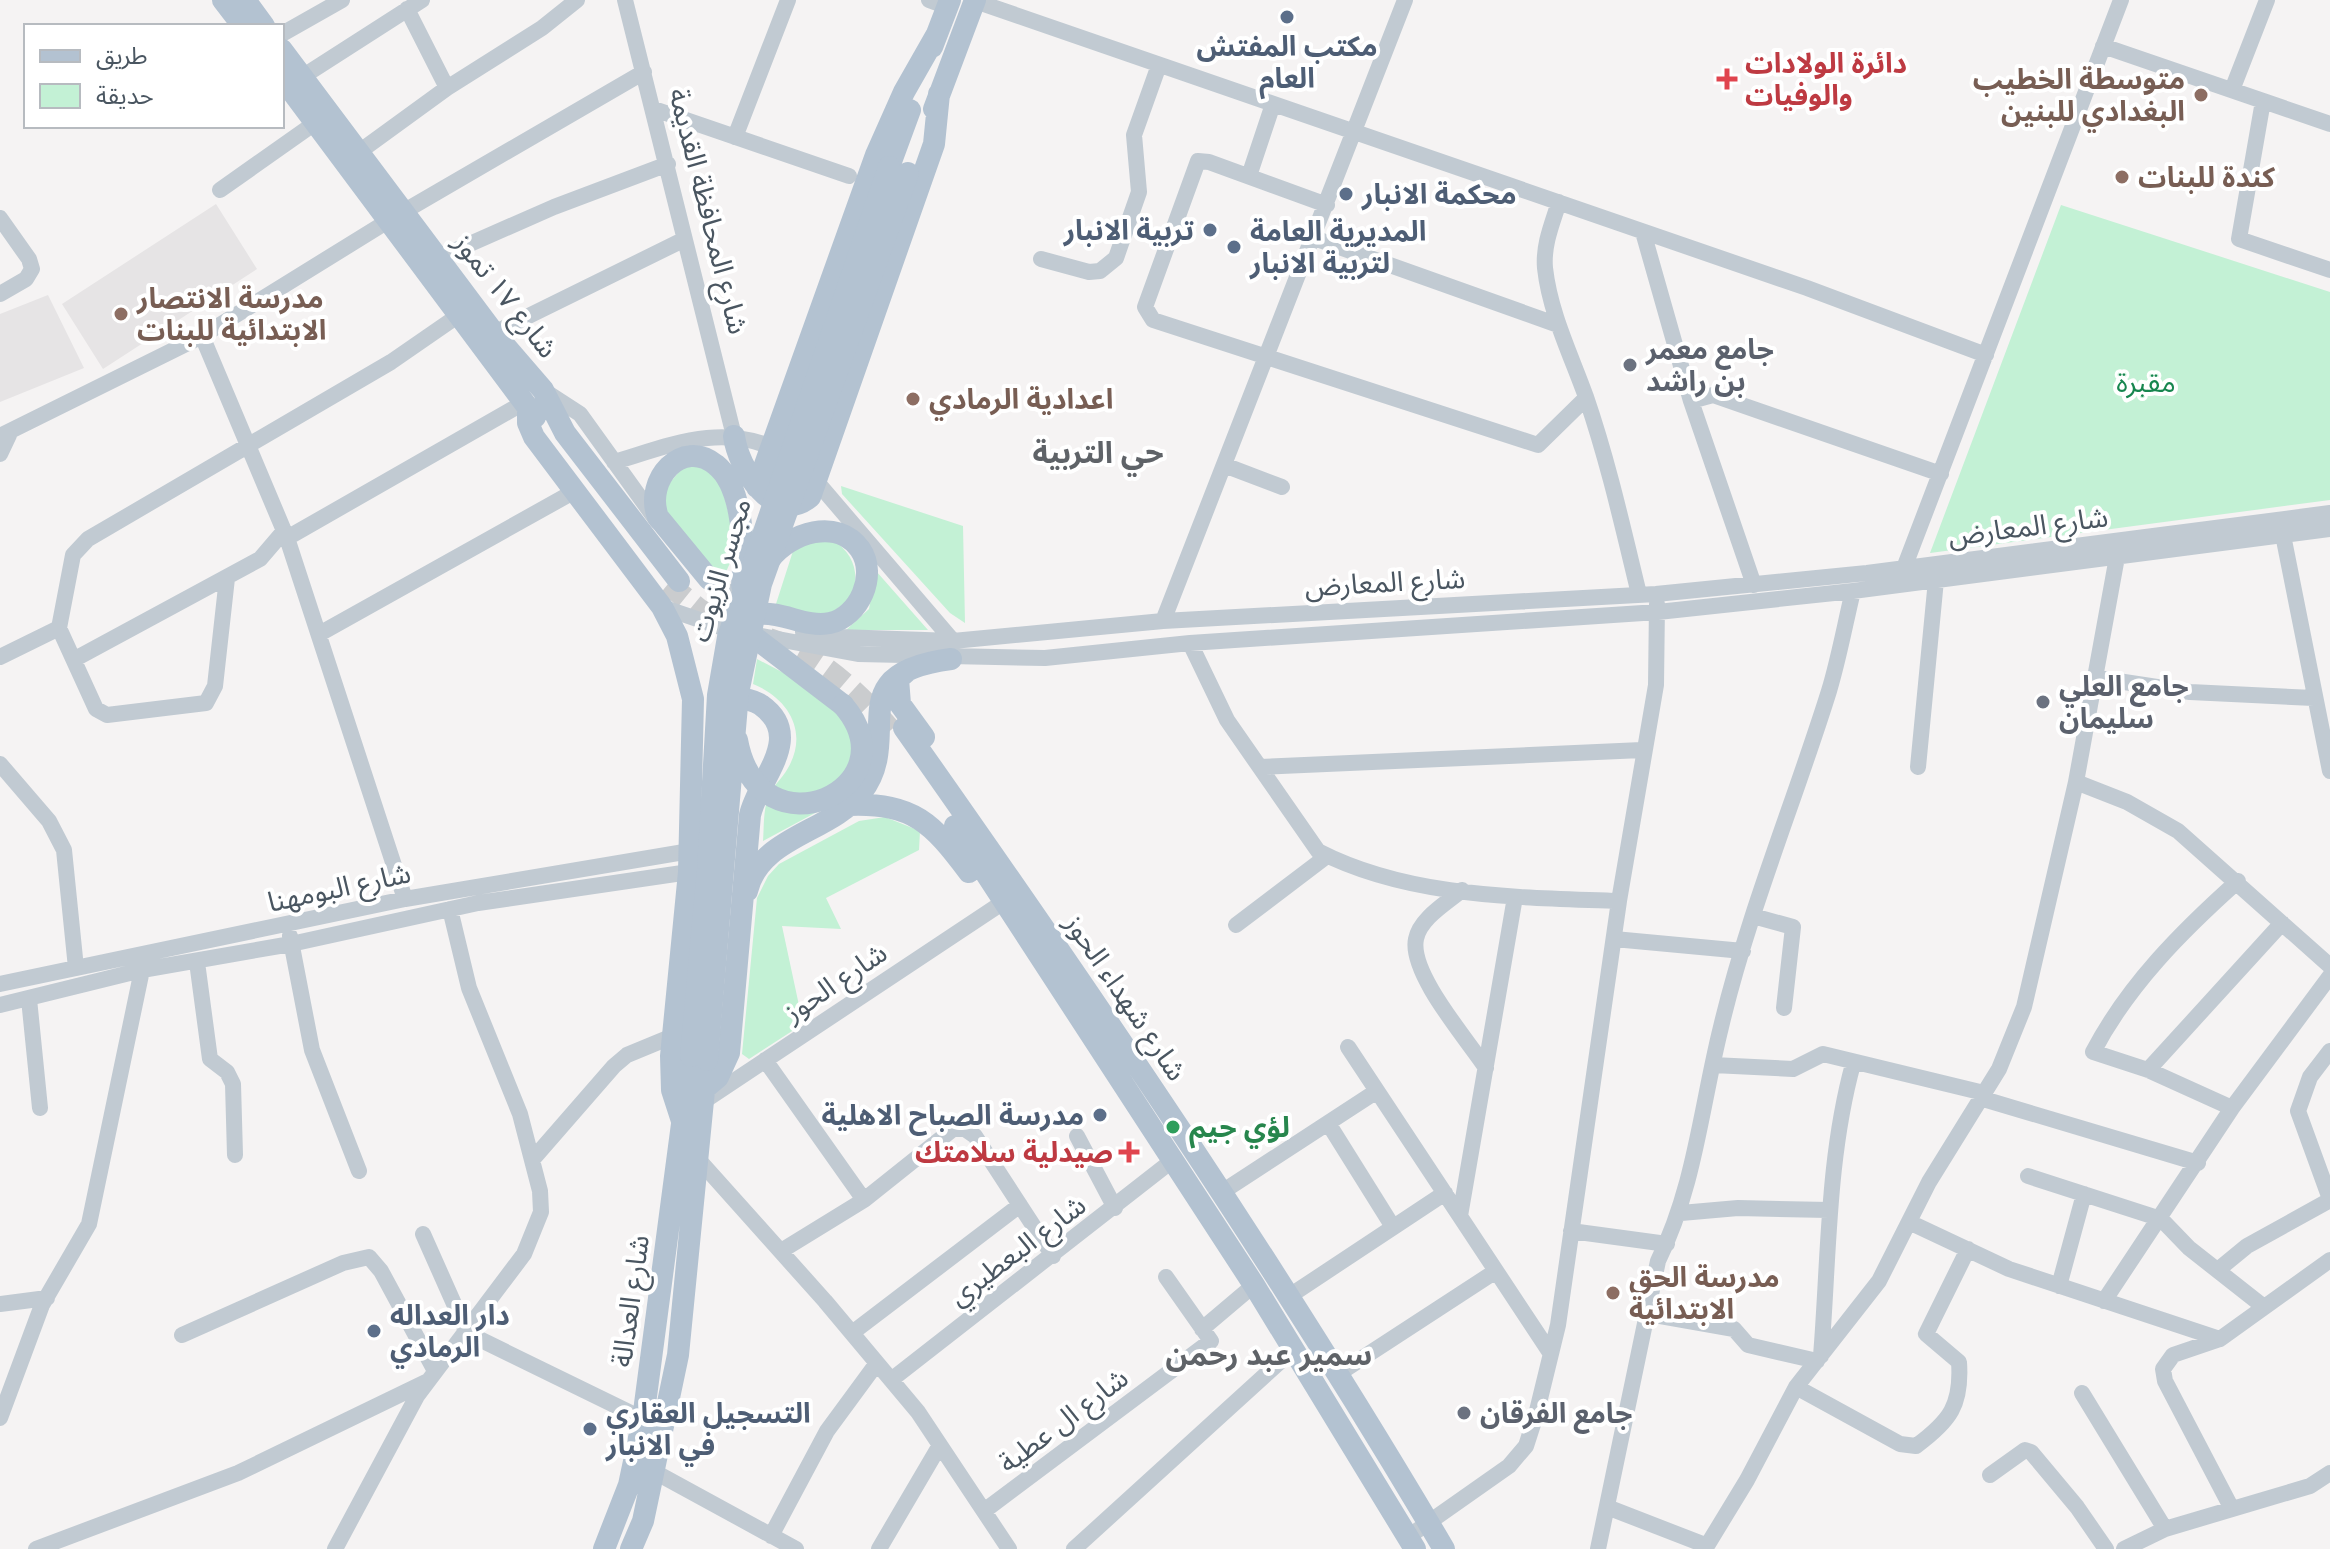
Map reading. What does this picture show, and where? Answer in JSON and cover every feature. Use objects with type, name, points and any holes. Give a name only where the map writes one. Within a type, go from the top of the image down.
[{"type":"main road","points":[[223,0],[241,24]]},
{"type":"main road","points":[[245,0],[263,24]]},
{"type":"main road","points":[[898,170],[939,94],[975,0]]},
{"type":"main road","points":[[898,170],[937,34],[942,2]]},
{"type":"main road","points":[[757,487],[876,155],[904,92],[937,34]]},
{"type":"main road","name":"شارع ١٧ تموز","points":[[284,56],[315,123],[396,216],[438,258],[459,315],[532,400],[565,433],[673,582]]},
{"type":"main road","name":"شارع ١٧ تموز","points":[[292,78],[359,152],[396,216],[449,287],[494,333],[532,400]]},
{"type":"main road","points":[[734,436],[740,463],[757,487],[771,498],[793,505],[810,497],[934,144],[939,94]]},
{"type":"main road","name":"مجسر الزيوت","points":[[699,1058],[745,647],[770,559],[898,170]]},
{"type":"main road","name":"مجسر الزيوت","points":[[699,1058],[718,695],[728,637],[742,588],[898,170]]},
{"type":"main road","points":[[532,400],[530,430],[662,607],[677,636],[688,672],[693,729],[689,861],[673,1036],[672,1090],[684,1127]]},
{"type":"main road","points":[[709,579],[658,517],[653,493],[664,471],[674,463],[695,457],[718,465],[732,491],[742,529],[742,588]]},
{"type":"main road","points":[[735,727],[742,758],[762,787],[782,801],[813,805],[842,791],[859,764],[859,733],[843,705],[754,624],[779,614],[817,624],[849,616],[863,593],[863,556],[852,541],[843,536],[813,532],[784,544],[770,559]]},
{"type":"main road","points":[[738,927],[749,883],[761,862],[850,805],[863,790],[874,769],[880,700],[894,679],[910,668],[952,650]]},
{"type":"main road","points":[[910,668],[898,679],[900,704],[1032,885],[1045,946]]},
{"type":"main road","points":[[693,729],[707,709],[722,700],[739,698],[755,702],[768,712],[780,734],[778,759],[753,802],[738,927],[729,1053],[718,1077],[704,1094]]},
{"type":"main road","name":"شارع شهداء الحوز","points":[[899,732],[1045,946],[1173,1147],[1412,1543]]},
{"type":"main road","points":[[850,805],[900,808],[929,823],[1013,931],[1045,946]]},
{"type":"main road","name":"شارع العدالة","points":[[631,1549],[643,1521],[678,1355],[704,1094],[699,1058]]},
{"type":"main road","name":"شارع العدالة","points":[[604,1549],[629,1485],[643,1419],[684,1127],[699,1058]]},
{"type":"main road","name":"شارع شهداء الحوز","points":[[1173,1147],[1222,1192],[1291,1295],[1444,1549]]},
{"type":"street","points":[[284,33],[342,0]]},
{"type":"street","points":[[292,78],[422,0]]},
{"type":"street","points":[[359,152],[447,88],[542,28],[577,0]]},
{"type":"street","name":"شارع المحافظة القديمة","points":[[625,0],[734,436]]},
{"type":"street","points":[[735,137],[788,0]]},
{"type":"street","points":[[975,0],[1559,202],[1986,355]]},
{"type":"street","points":[[1163,621],[1405,0]]},
{"type":"street","points":[[1904,568],[2121,0]]},
{"type":"street","points":[[2232,90],[2267,0]]},
{"type":"street","points":[[407,9],[447,88]]},
{"type":"street","points":[[2103,46],[2330,124]]},
{"type":"street","points":[[1041,259],[1089,272],[1100,271],[1116,258],[1139,192],[1134,135],[1159,65]]},
{"type":"street","points":[[0,454],[5,436],[202,336],[396,216],[644,72]]},
{"type":"street","points":[[2263,101],[2239,239],[2330,270]]},
{"type":"street","points":[[1249,176],[1273,104]]},
{"type":"street","points":[[654,109],[849,176]]},
{"type":"street","points":[[220,190],[315,123]]},
{"type":"street","points":[[1327,205],[1209,162],[1194,164],[1145,307],[1153,320],[1538,445],[1586,398]]},
{"type":"street","points":[[438,258],[554,207],[668,164]]},
{"type":"street","points":[[1412,1543],[1428,1523],[1509,1466],[1526,1446],[1551,1354],[1642,750],[1656,685],[1651,600],[1586,398],[1558,325],[1545,269],[1545,249],[1559,202]]},
{"type":"street","points":[[0,218],[32,269],[26,279],[0,294]]},
{"type":"street","points":[[1643,232],[1691,401],[1754,585]]},
{"type":"street","points":[[1314,238],[1558,325]]},
{"type":"street","points":[[494,333],[683,240]]},
{"type":"street","points":[[227,578],[215,686],[206,703],[107,715],[96,709],[59,628],[73,555],[88,539],[391,362],[459,315]]},
{"type":"street","points":[[202,336],[286,534],[321,633],[405,899]]},
{"type":"street","points":[[1691,401],[1713,395],[1941,474]]},
{"type":"street","points":[[75,659],[260,559],[286,534],[532,400]]},
{"type":"street","name":"شارع المعارض","points":[[532,400],[580,414],[681,552],[754,624]]},
{"type":"street","points":[[614,462],[699,437],[734,436],[772,447],[797,462],[817,482],[952,650]]},
{"type":"street","points":[[1224,465],[1282,487]]},
{"type":"street","points":[[321,633],[575,491]]},
{"type":"street","name":"شارع المعارض","points":[[662,607],[693,620],[754,624],[858,654],[952,650],[1045,658],[1651,600],[2330,513]]},
{"type":"street","name":"شارع المعارض","points":[[952,650],[1049,633],[1163,621],[1853,591],[2330,529]]},
{"type":"street","points":[[2283,535],[2314,698],[2325,720],[2330,771]]},
{"type":"street","points":[[1607,1507],[1705,1547],[1747,1480],[1796,1387],[1879,1281],[1909,1222],[1999,1069],[2024,1007],[2076,782],[2098,678],[2117,557]]},
{"type":"street","points":[[1918,767],[1936,580]]},
{"type":"street","points":[[1598,1549],[1658,1261],[1681,1213],[1713,1065],[1743,951],[1829,689],[1853,591]]},
{"type":"street","points":[[0,657],[59,628]]},
{"type":"street","points":[[1045,658],[1049,633]]},
{"type":"street","points":[[1190,643],[1227,720],[1318,851],[1418,885],[1515,897],[1619,901]]},
{"type":"street","points":[[2098,678],[2190,692],[2314,698]]},
{"type":"street","points":[[1260,767],[1642,750]]},
{"type":"street","points":[[0,764],[49,821],[64,850],[76,968]]},
{"type":"street","points":[[2076,782],[2127,802],[2178,831],[2238,881],[2330,966]]},
{"type":"street","points":[[1236,925],[1327,856]]},
{"type":"street","name":"شارع البومهنا","points":[[0,984],[405,899],[621,862],[689,861]]},
{"type":"street","name":"شارع البومهنا","points":[[0,1005],[142,970],[291,944],[450,909],[624,881],[689,861]]},
{"type":"street","points":[[621,862],[624,881]]},
{"type":"street","points":[[2232,1108],[2148,1070],[2093,1052],[2123,1001],[2194,920],[2238,881]]},
{"type":"street","points":[[1462,890],[1423,923],[1416,938],[1416,956],[1426,979],[1486,1068]]},
{"type":"street","points":[[1460,1216],[1515,897]]},
{"type":"street","name":"شارع الحوز","points":[[704,1094],[765,1060],[996,907]]},
{"type":"street","points":[[335,1549],[431,1376],[467,1333],[524,1254],[541,1212],[540,1191],[520,1114],[469,988],[450,909]]},
{"type":"street","points":[[1753,916],[1793,927],[1784,1008]]},
{"type":"street","points":[[290,923],[291,944],[312,1050],[359,1171]]},
{"type":"street","points":[[2148,1070],[2282,923]]},
{"type":"street","points":[[1614,939],[1743,951]]},
{"type":"street","points":[[197,962],[210,1059],[227,1072],[233,1084],[235,1155]]},
{"type":"street","points":[[0,1418],[47,1298],[89,1224],[142,970]]},
{"type":"street","points":[[2104,1301],[2232,1108],[2330,976]]},
{"type":"street","points":[[29,999],[40,1108]]},
{"type":"street","points":[[533,1159],[614,1066],[627,1055],[673,1036]]},
{"type":"street","points":[[1348,1047],[1551,1354]]},
{"type":"street","points":[[2219,1269],[2247,1246],[2330,1200],[2298,1111],[2310,1077],[2330,1051]]},
{"type":"street","points":[[1713,1065],[1793,1069],[1823,1054],[1982,1096],[2198,1163]]},
{"type":"street","points":[[765,1060],[864,1200]]},
{"type":"street","points":[[1819,1359],[1829,1210],[1841,1108],[1853,1064]]},
{"type":"street","points":[[1222,1192],[1377,1091]]},
{"type":"street","points":[[1328,1123],[1393,1227]]},
{"type":"street","points":[[781,1251],[864,1200],[953,1129],[965,1129],[975,1136],[1053,1256]]},
{"type":"street","points":[[1077,1136],[1115,1208]]},
{"type":"street","name":"شارع البعطيري","points":[[891,1380],[1115,1208],[1173,1147]]},
{"type":"street","points":[[698,1159],[891,1380],[940,1445],[1009,1549]]},
{"type":"street","points":[[2028,1176],[2161,1219],[2189,1248],[2264,1307]]},
{"type":"street","points":[[1291,1295],[1445,1193]]},
{"type":"street","points":[[2059,1286],[2084,1194]]},
{"type":"street","points":[[852,1333],[1020,1205]]},
{"type":"street","points":[[1681,1213],[1738,1208],[1829,1210]]},
{"type":"street","points":[[1909,1222],[2059,1286],[2220,1339]]},
{"type":"street","points":[[1571,1231],[1667,1244]]},
{"type":"street","points":[[423,1234],[467,1333],[643,1419]]},
{"type":"street","points":[[1796,1387],[1900,1444],[1916,1446],[1943,1426],[1961,1391],[1959,1362],[1926,1334],[1968,1249]]},
{"type":"street","points":[[182,1335],[343,1263],[369,1257],[381,1271],[431,1376]]},
{"type":"street","points":[[2232,1509],[2165,1381],[2163,1369],[2173,1355],[2220,1339],[2330,1260]]},
{"type":"street","points":[[1338,1374],[1496,1271]]},
{"type":"street","points":[[1166,1277],[1206,1335]]},
{"type":"street","name":"شارع ال عطية","points":[[984,1511],[1206,1335],[1254,1285]]},
{"type":"street","points":[[0,1304],[47,1298]]},
{"type":"street","points":[[1649,1314],[1734,1329],[1748,1345],[1819,1359]]},
{"type":"street","points":[[1074,1549],[1295,1348]]},
{"type":"street","points":[[771,1536],[827,1431],[877,1363]]},
{"type":"street","points":[[36,1549],[238,1473],[431,1376]]},
{"type":"street","points":[[2082,1393],[2165,1529]]},
{"type":"street","points":[[879,1549],[940,1445]]},
{"type":"street","points":[[1990,1475],[2025,1450],[2031,1452],[2077,1507],[2106,1549]]},
{"type":"street","points":[[653,1471],[796,1549]]},
{"type":"street","points":[[2124,1549],[2165,1529],[2310,1486],[2330,1473]]},
{"type":"shaded area","points":[[216,204],[257,269],[103,369],[62,304]]},
{"type":"shaded area","points":[[48,295],[84,368],[0,402],[0,314]]},
{"type":"green space","name":"مقبرة","points":[[2061,205],[2330,292],[2330,500],[1930,553]]},
{"type":"green space","points":[[684,466],[702,466],[721,483],[737,547],[722,581],[668,517],[662,492]]},
{"type":"green space","points":[[841,486],[963,526],[965,623],[950,613],[842,494]]},
{"type":"green space","points":[[832,538],[853,564],[853,597],[827,616],[775,607],[793,551],[806,539]]},
{"type":"green space","points":[[876,571],[928,630],[846,630],[869,609]]},
{"type":"green space","points":[[757,659],[820,692],[850,717],[853,759],[828,806],[763,841],[768,798],[788,768],[796,742],[792,718],[785,707],[753,684]]},
{"type":"green space","points":[[885,817],[920,831],[919,850],[826,898],[841,929],[782,926],[803,1024],[749,1059],[742,1054],[757,898],[768,876],[779,864],[859,821]]},
{"type":"tunnel","points":[[668,584],[700,610],[729,626]]},
{"type":"tunnel","points":[[769,639],[806,655],[839,678],[895,735]]},
{"type":"place","name":"مكتب المفتش العام","points":[[1287,17]]},
{"type":"place","name":"دائرة الولادات والوفيات","points":[[1727,79]]},
{"type":"place","name":"متوسطة الخطيب البغدادي للبنين","points":[[2201,95]]},
{"type":"place","name":"كندة للبنات","points":[[2122,177]]},
{"type":"place","name":"محكمة الانبار","points":[[1346,194]]},
{"type":"place","name":"تربية الانبار","points":[[1210,230]]},
{"type":"place","name":"المديرية العامة لتربية الانبار","points":[[1234,247]]},
{"type":"place","name":"مدرسة الانتصار الابتدائية للبنات","points":[[121,314]]},
{"type":"place","name":"جامع معمر بن راشد","points":[[1630,365]]},
{"type":"place","name":"اعدادية الرمادي","points":[[913,399]]},
{"type":"place","name":"جامع العلي سليمان","points":[[2043,702]]},
{"type":"place","name":"مدرسة الصباح الاهلية","points":[[1100,1115]]},
{"type":"place","name":"لؤي جيم","points":[[1173,1127]]},
{"type":"place","name":"صيدلية سلامتك","points":[[1129,1152]]},
{"type":"place","name":"مدرسة الحق الابتدائية","points":[[1613,1293]]},
{"type":"place","name":"دار العداله الرمادي","points":[[374,1331]]},
{"type":"place","name":"جامع الفرقان","points":[[1464,1413]]},
{"type":"place","name":"التسجيل العقاري في الانبار","points":[[590,1429]]},
{"type":"district","name":"حي التربية","points":[[1098,453]]},
{"type":"district","name":"سمير عبد رحمن","points":[[1269,1355]]}]
